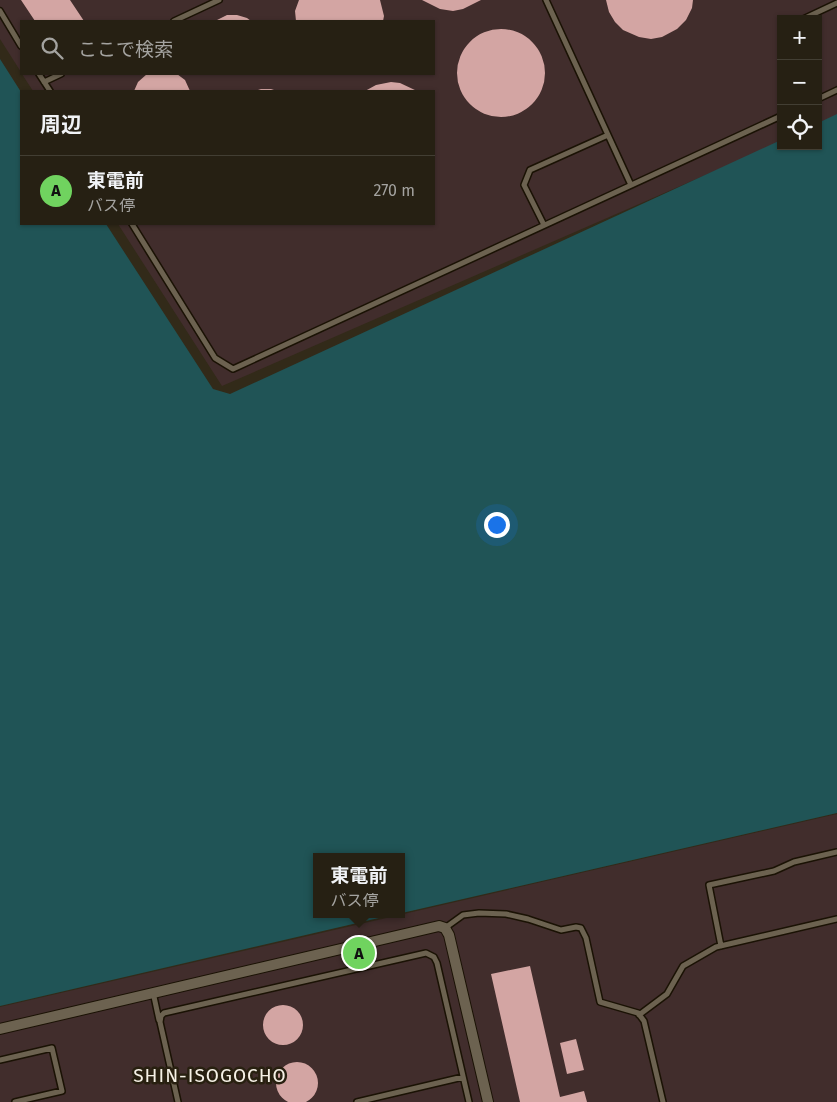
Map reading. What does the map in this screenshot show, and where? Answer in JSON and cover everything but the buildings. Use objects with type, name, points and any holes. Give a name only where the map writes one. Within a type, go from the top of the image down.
[{"type":"street","points":[[0,1029],[439,926],[445,928],[451,942],[488,1102]]},
{"type":"lane","points":[[176,20],[219,0]]},
{"type":"lane","points":[[546,0],[631,185]]},
{"type":"lane","points":[[812,15],[837,3]]},
{"type":"lane","points":[[0,11],[20,44]]},
{"type":"lane","points":[[40,75],[49,90]]},
{"type":"lane","points":[[44,82],[59,75]]},
{"type":"lane","points":[[822,97],[837,90]]},
{"type":"lane","points":[[133,225],[215,358],[233,369],[777,118]]},
{"type":"lane","points":[[544,225],[524,185],[530,170],[608,135]]},
{"type":"lane","points":[[721,946],[708,885],[774,871],[794,862],[837,852]]},
{"type":"lane","points":[[445,928],[463,916],[479,913],[514,916],[561,930],[581,928],[586,938],[600,1002],[639,1015],[644,1021],[663,1102]]},
{"type":"lane","points":[[639,1015],[666,994],[683,966],[721,946],[837,919]]},
{"type":"lane","points":[[160,1022],[161,1016],[164,1013],[426,953],[434,957],[437,963],[469,1102]]},
{"type":"lane","points":[[153,992],[178,1102]]},
{"type":"lane","points":[[0,1060],[52,1048],[62,1090],[15,1102]]},
{"type":"lane","points":[[358,1102],[463,1077]]},
{"type":"shaded area","points":[[0,0],[837,0],[837,117],[822,123],[822,15],[777,15],[777,144],[222,386],[119,225],[435,225],[435,90],[32,90],[23,75],[435,75],[435,20],[20,20],[20,70],[0,39]]},
{"type":"shaded area","points":[[837,814],[837,1102],[0,1102],[0,1007],[386,918],[405,918],[405,914]]},
{"type":"water","points":[[0,59],[20,90],[20,225],[107,225],[213,389],[230,394],[777,142],[777,150],[822,150],[822,121],[837,114],[837,813],[405,912],[405,853],[313,853],[313,918],[379,918],[0,1006]]},
{"type":"place","name":"東電前","points":[[359,953]]},
{"type":"district","name":"SHIN-ISOGOCHO","points":[[210,1075]]}]
